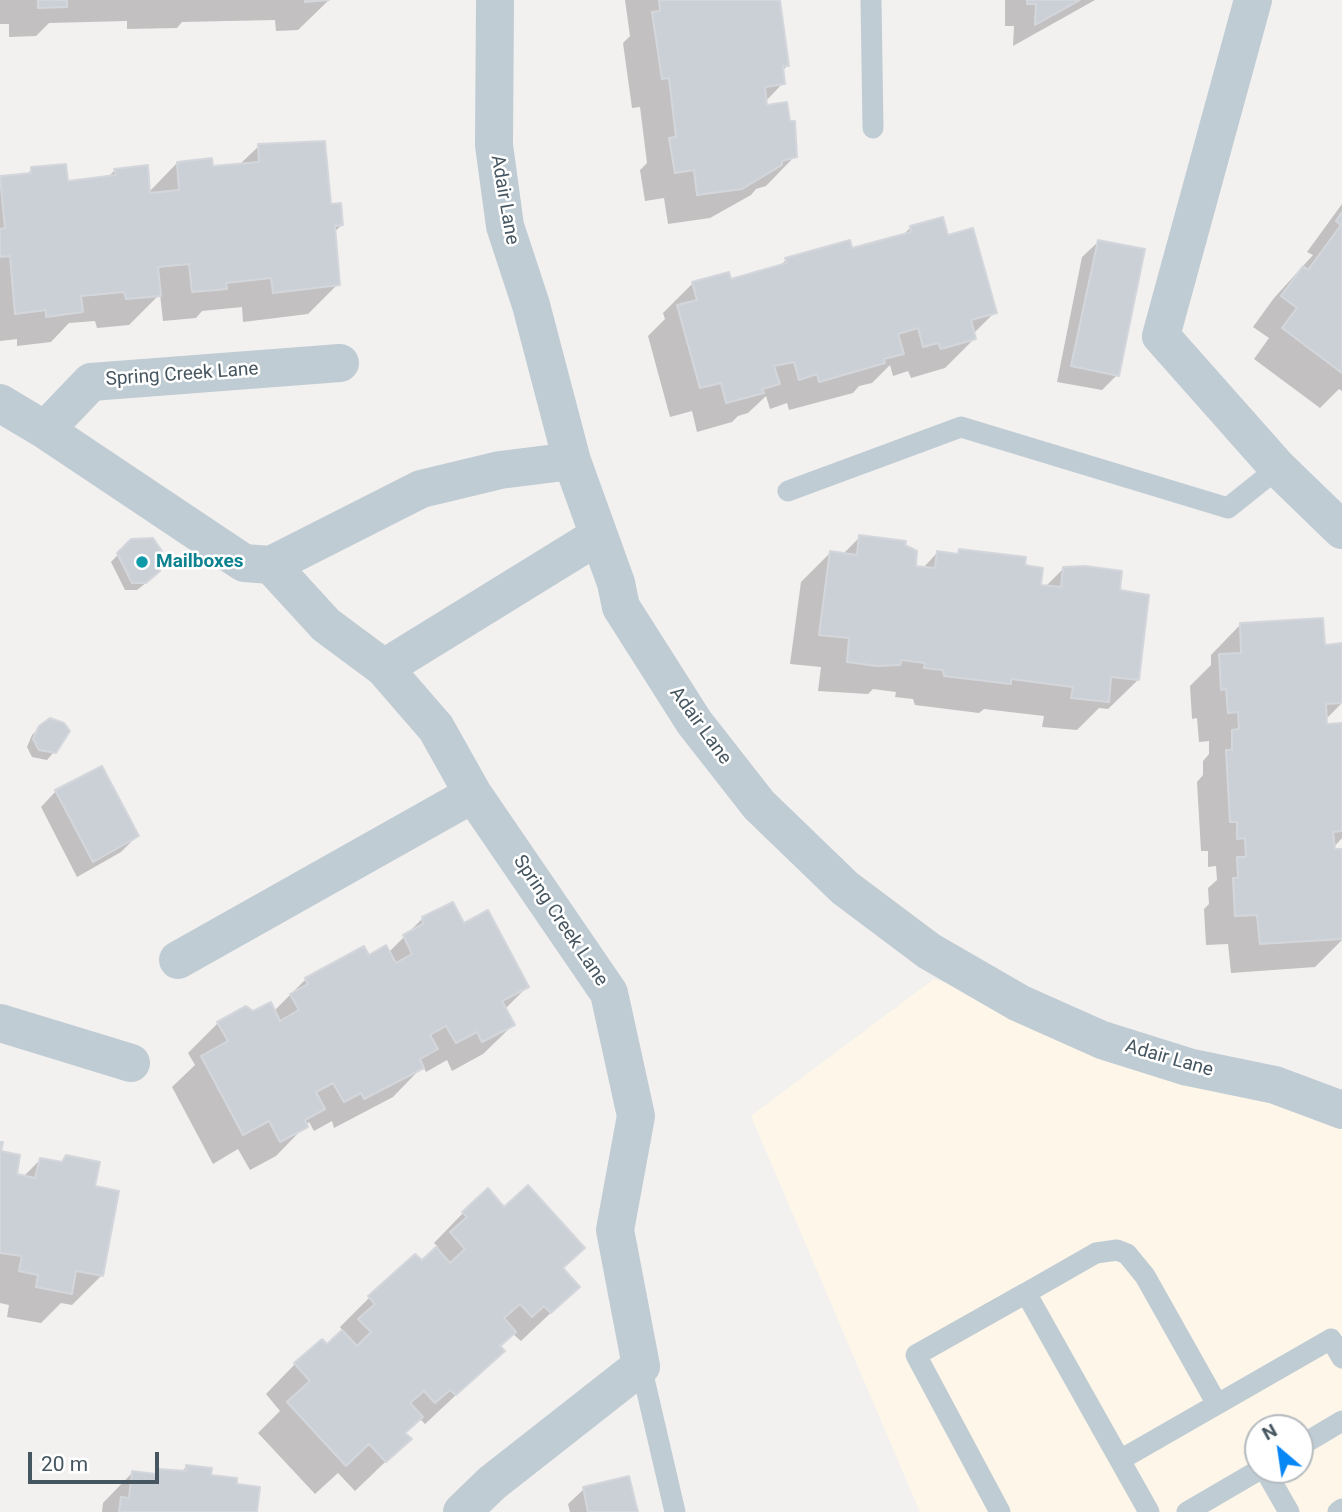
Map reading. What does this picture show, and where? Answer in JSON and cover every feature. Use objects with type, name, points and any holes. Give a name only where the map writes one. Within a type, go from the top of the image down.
[{"type":"street","name":"Adair Lane","points":[[495,0],[494,145],[505,226],[531,305],[572,461],[616,583],[621,607],[694,722],[759,805],[845,888],[929,951],[1031,1009],[1102,1040],[1188,1067],[1276,1085],[1342,1110]]},
{"type":"street","points":[[1253,0],[1161,335],[1278,468],[1342,530]]},
{"type":"street","name":"Spring Creek Lane","points":[[45,430],[91,382],[340,363]]},
{"type":"street","points":[[0,403],[244,563],[271,565],[421,489],[500,470],[572,461]]},
{"type":"street","points":[[384,668],[598,536]]},
{"type":"street","name":"Spring Creek Lane","points":[[271,565],[326,625],[384,668],[436,728],[473,794],[609,993],[636,1116],[615,1230],[641,1366]]},
{"type":"street","points":[[177,960],[473,794]]},
{"type":"street","points":[[0,1023],[131,1063]]},
{"type":"street","points":[[462,1512],[492,1483],[641,1366]]},
{"type":"lane","points":[[871,0],[873,128]]},
{"type":"lane","points":[[788,491],[961,427],[1228,509],[1278,468]]},
{"type":"lane","points":[[1000,1512],[916,1355],[1096,1253],[1117,1250],[1127,1254],[1145,1276],[1217,1404]]},
{"type":"lane","points":[[1026,1293],[1149,1512]]},
{"type":"lane","points":[[1120,1460],[1331,1339],[1342,1358]]},
{"type":"lane","points":[[641,1366],[675,1512]]},
{"type":"lane","points":[[1314,1438],[1342,1421]]},
{"type":"lane","points":[[1187,1512],[1244,1479]]},
{"type":"lane","points":[[1273,1484],[1289,1512]]},
{"type":"shaded area","points":[[934,979],[1342,1121],[1342,1512],[920,1512],[751,1116]]},
{"type":"building","points":[[38,0],[67,0],[67,7],[38,8]]},
{"type":"building","points":[[659,0],[780,0],[789,66],[783,66],[785,84],[765,87],[767,105],[787,102],[790,121],[795,121],[797,157],[782,161],[782,165],[742,189],[697,195],[694,170],[675,173],[669,138],[676,137],[669,78],[662,79],[652,12],[660,11]]},
{"type":"building","points":[[1027,0],[1080,0],[1035,25],[1036,4],[1027,4]]},
{"type":"building","points":[[325,141],[331,204],[341,203],[343,225],[335,226],[340,285],[273,293],[271,278],[226,283],[227,289],[192,292],[189,264],[158,267],[161,296],[126,299],[124,292],[81,296],[83,312],[46,317],[46,310],[15,314],[10,256],[0,257],[0,229],[5,228],[0,176],[31,173],[31,167],[66,164],[68,181],[116,175],[114,169],[148,165],[150,193],[179,190],[177,162],[212,158],[213,166],[259,162],[258,144]]},
{"type":"building","points":[[1342,212],[1342,373],[1282,328],[1297,308],[1281,296],[1303,266],[1308,270],[1341,225],[1336,221]]},
{"type":"building","points":[[943,217],[948,235],[973,228],[997,313],[971,320],[976,339],[941,349],[938,343],[923,347],[918,328],[898,334],[904,354],[884,359],[885,363],[819,382],[817,374],[799,380],[794,362],[774,366],[780,384],[762,389],[764,393],[726,403],[721,383],[700,388],[677,305],[697,300],[692,282],[729,272],[731,279],[787,263],[785,258],[850,240],[852,248],[911,232],[910,226]]},
{"type":"building","points":[[1098,240],[1145,249],[1119,376],[1071,366]]},
{"type":"building","points":[[859,535],[906,541],[905,545],[917,551],[916,566],[935,568],[937,551],[958,554],[959,549],[1026,557],[1025,565],[1043,568],[1041,585],[1061,587],[1063,567],[1085,566],[1122,571],[1120,590],[1149,595],[1139,680],[1111,677],[1109,702],[1071,698],[1073,687],[1011,679],[1011,684],[944,676],[943,670],[924,668],[925,663],[902,660],[900,665],[877,666],[847,662],[849,638],[819,635],[830,551],[857,555]]},
{"type":"building","name":"Mailboxes","points":[[153,538],[162,551],[160,571],[146,583],[132,583],[117,553],[131,539]]},
{"type":"building","points":[[1323,618],[1325,645],[1342,643],[1342,703],[1326,704],[1327,724],[1342,723],[1342,831],[1333,832],[1335,849],[1342,849],[1342,939],[1260,944],[1257,915],[1235,916],[1233,878],[1238,878],[1237,857],[1246,857],[1245,838],[1237,839],[1237,822],[1230,822],[1226,750],[1232,750],[1232,730],[1239,729],[1238,712],[1228,713],[1226,689],[1221,690],[1219,654],[1241,653],[1240,623]]},
{"type":"building","points":[[50,718],[64,723],[70,731],[56,753],[39,750],[33,739],[39,726]]},
{"type":"building","points":[[102,766],[139,836],[93,862],[55,790]]},
{"type":"building","points":[[453,902],[464,923],[488,910],[529,987],[502,1001],[515,1025],[482,1042],[477,1032],[456,1043],[446,1026],[430,1035],[438,1049],[420,1059],[424,1068],[364,1099],[361,1093],[344,1102],[333,1083],[316,1092],[325,1109],[305,1120],[308,1127],[280,1142],[269,1121],[243,1135],[201,1056],[228,1041],[217,1022],[246,1006],[253,1011],[271,1002],[280,1021],[299,1010],[290,994],[308,984],[305,978],[364,946],[369,955],[386,945],[396,963],[412,954],[403,935],[423,924],[422,917]]},
{"type":"building","points":[[0,1142],[3,1142],[1,1151],[20,1155],[17,1174],[35,1178],[40,1158],[62,1162],[66,1155],[100,1162],[95,1186],[119,1191],[103,1276],[76,1271],[72,1294],[36,1287],[38,1275],[19,1271],[22,1256],[0,1253]]},
{"type":"building","points":[[528,1185],[585,1248],[563,1268],[580,1287],[551,1313],[544,1306],[532,1317],[520,1304],[504,1318],[516,1332],[500,1346],[505,1351],[456,1395],[450,1390],[435,1403],[424,1391],[410,1403],[423,1417],[405,1433],[412,1439],[386,1462],[369,1444],[346,1466],[287,1402],[310,1381],[294,1363],[322,1339],[327,1344],[342,1330],[357,1346],[371,1332],[358,1319],[375,1304],[368,1296],[415,1254],[422,1260],[436,1247],[450,1263],[465,1249],[450,1232],[467,1217],[462,1212],[488,1188],[504,1207]]},
{"type":"building","points":[[186,1465],[212,1468],[211,1475],[237,1478],[237,1484],[260,1487],[257,1512],[119,1512],[121,1497],[129,1498],[132,1471],[156,1474],[158,1469],[186,1471]]},
{"type":"building","points":[[629,1476],[638,1512],[588,1512],[583,1487]]},
{"type":"place","name":"Mailboxes","points":[[142,562]]}]
